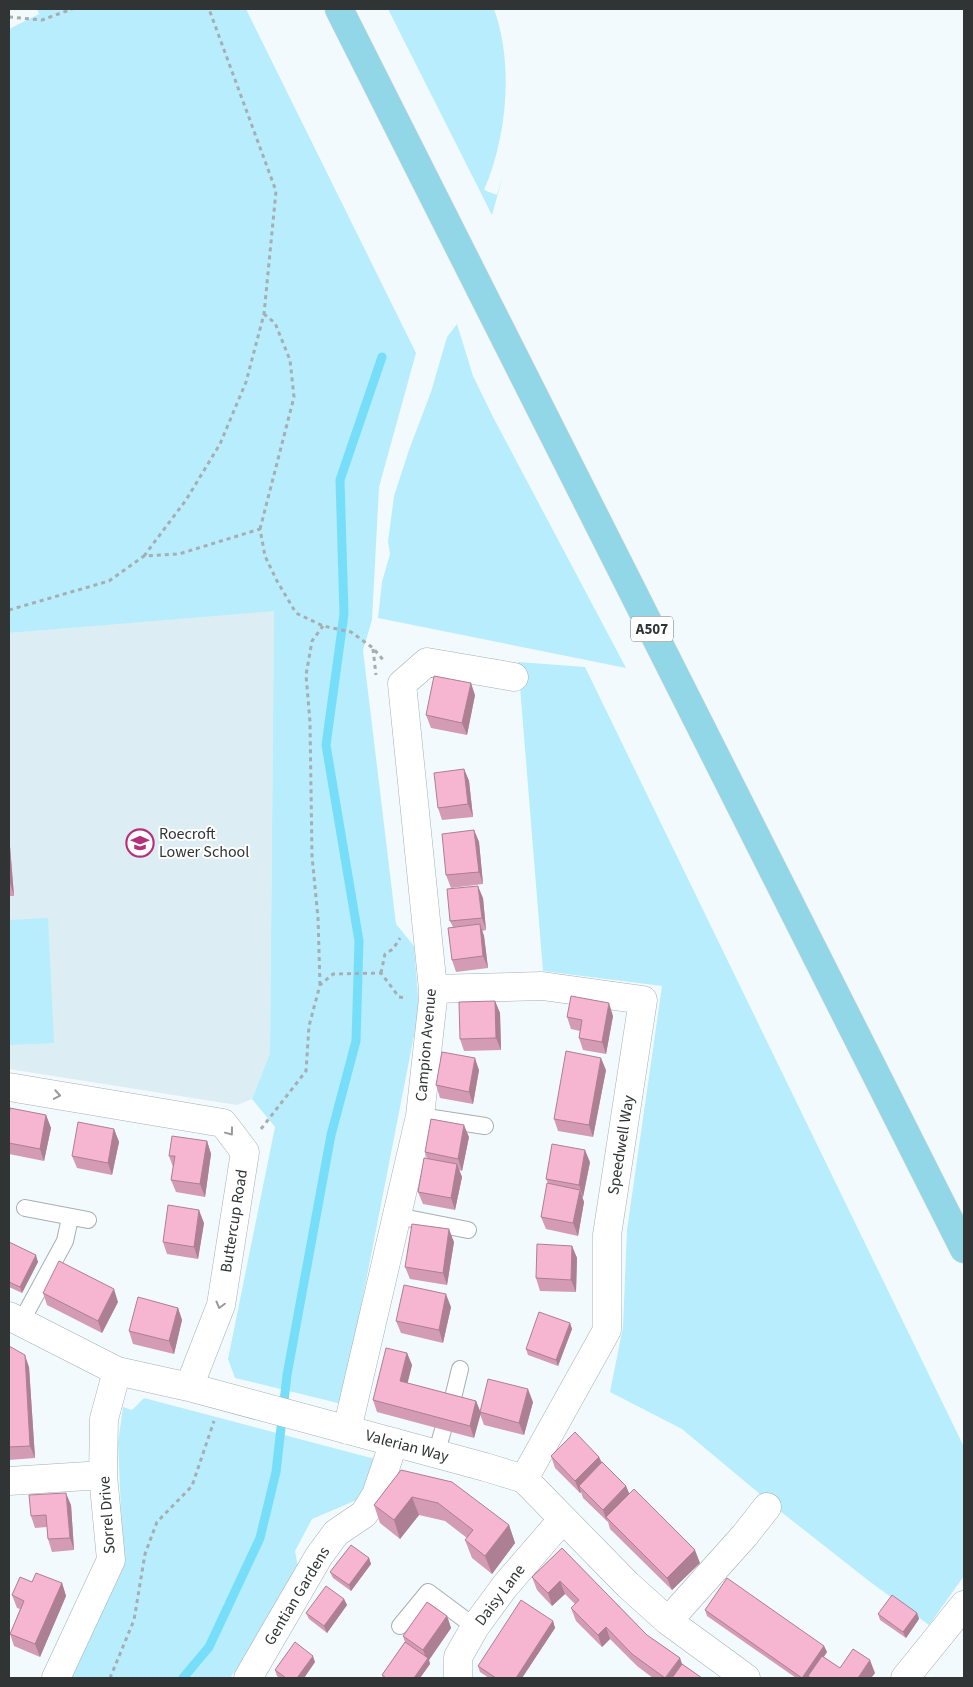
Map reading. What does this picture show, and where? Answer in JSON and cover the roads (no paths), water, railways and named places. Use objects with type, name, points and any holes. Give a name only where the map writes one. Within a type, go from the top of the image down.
[{"type":"main road","name":"A507","points":[[339,9],[964,1250]]},
{"type":"street","name":"Campion Avenue","points":[[348,1430],[420,1116],[433,994],[402,684],[427,662],[514,677]]},
{"type":"street","name":"Speedwell Way","points":[[433,994],[542,986],[643,1000],[607,1235],[607,1330],[524,1479]]},
{"type":"street","name":"Buttercup Road","points":[[9,1087],[223,1123],[245,1152],[221,1306],[189,1387]]},
{"type":"street","name":"Valerian Way","points":[[15,1319],[117,1372],[189,1387],[394,1442],[440,1442],[524,1479]]},
{"type":"street","name":"Sorrel Drive","points":[[56,1678],[111,1560],[103,1475],[104,1419],[117,1372]]},
{"type":"street","name":"Gentian Gardens","points":[[248,1678],[319,1556],[336,1533],[364,1514],[368,1508],[376,1494],[394,1442]]},
{"type":"street","points":[[9,1481],[103,1475]]},
{"type":"street","points":[[524,1479],[562,1520],[668,1621],[746,1678]]},
{"type":"street","points":[[668,1621],[745,1535],[767,1507]]},
{"type":"street","name":"Daisy Lane","points":[[458,1678],[458,1657],[475,1627],[505,1586],[562,1520]]},
{"type":"street","points":[[905,1678],[964,1605]]},
{"type":"lane","points":[[420,1116],[485,1126]]},
{"type":"lane","points":[[25,1208],[88,1220]]},
{"type":"lane","points":[[397,1216],[468,1230]]},
{"type":"lane","points":[[15,1319],[65,1241],[70,1218]]},
{"type":"lane","points":[[451,1406],[460,1369]]},
{"type":"lane","points":[[400,1626],[428,1592],[475,1627]]},
{"type":"waterway","points":[[183,1678],[209,1647],[260,1538],[276,1472],[287,1375],[331,1135],[356,1041],[359,941],[326,745],[344,614],[340,480],[382,357]]},
{"type":"place","name":"Roecroft Lower School","points":[[140,843]]}]
